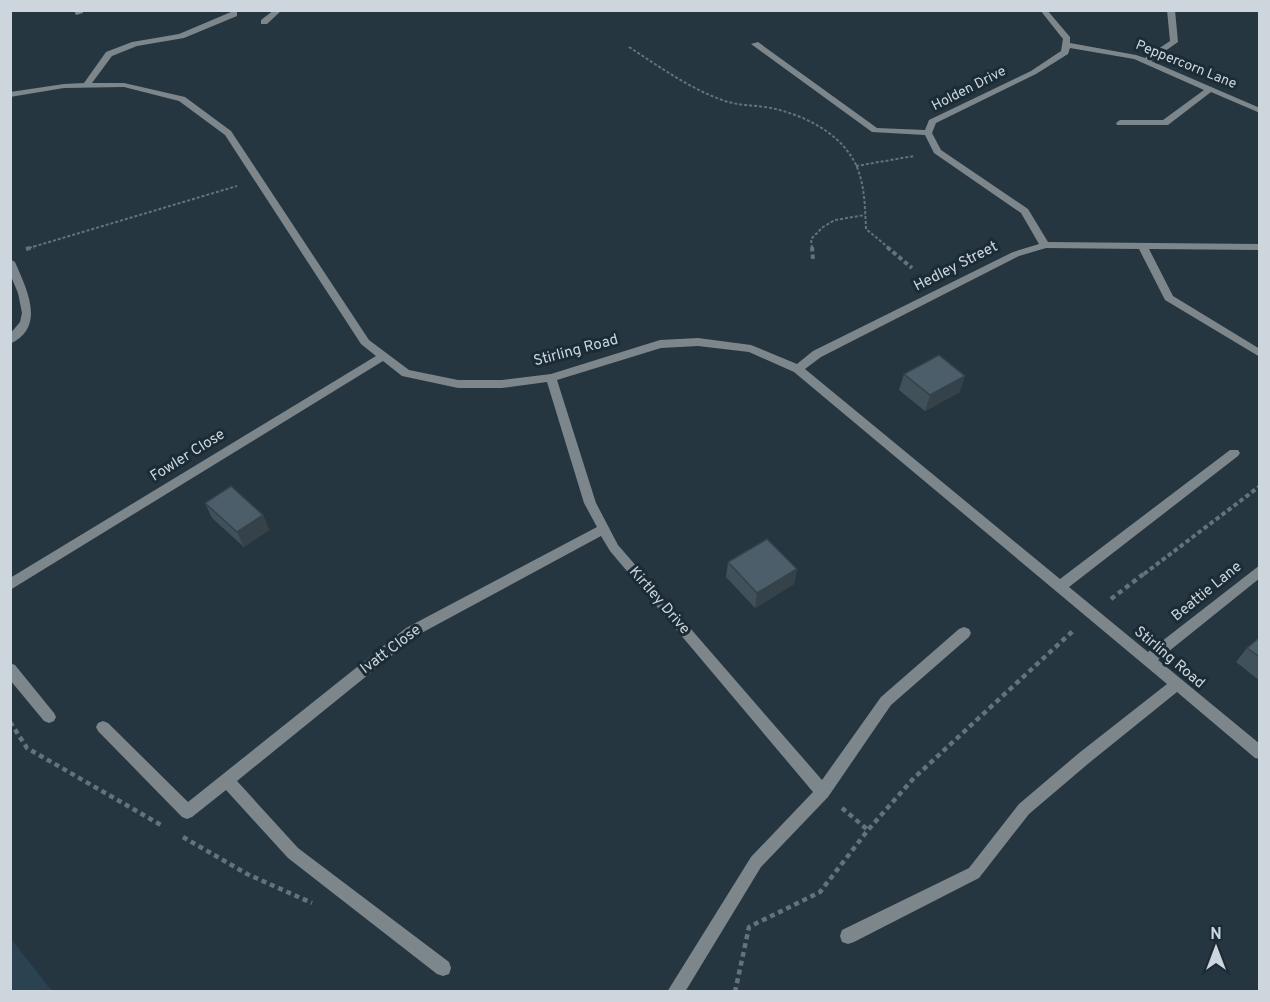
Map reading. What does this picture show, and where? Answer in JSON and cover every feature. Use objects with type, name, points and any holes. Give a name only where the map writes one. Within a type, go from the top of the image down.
[{"type":"street","points":[[264,22],[279,10]]},
{"type":"street","points":[[1043,10],[1066,39],[1066,45]]},
{"type":"street","points":[[1146,62],[1174,42],[1171,10]]},
{"type":"street","points":[[86,86],[109,54],[135,44],[181,36],[234,14]]},
{"type":"street","points":[[755,44],[875,130],[928,133]]},
{"type":"street","name":"Peppercorn Lane","points":[[1066,45],[1106,51],[1146,62],[1260,111]]},
{"type":"street","name":"Holden Drive","points":[[1045,245],[1025,211],[937,151],[928,133],[932,122],[953,109],[1050,64],[1065,52],[1066,45]]},
{"type":"street","name":"Stirling Road","points":[[10,95],[64,86],[124,86],[182,99],[228,133],[365,342],[406,373],[458,384],[502,384],[551,378],[660,344],[698,342],[752,350],[798,369],[1146,661],[1260,753]]},
{"type":"street","points":[[1120,123],[1165,123],[1210,89]]},
{"type":"street","name":"Hedley Street","points":[[798,369],[828,349],[1016,254],[1045,245],[1260,247]]},
{"type":"street","points":[[1142,245],[1168,298],[1260,354]]},
{"type":"street","points":[[10,262],[29,308],[22,332],[10,340]]},
{"type":"street","name":"Fowler Close","points":[[10,585],[383,356]]},
{"type":"street","name":"Kirtley Drive","points":[[551,378],[590,503],[614,548],[823,792]]},
{"type":"street","points":[[1059,587],[1234,453]]},
{"type":"street","name":"Ivatt Close","points":[[103,727],[187,812],[411,632],[604,528]]},
{"type":"street","name":"Beattie Lane","points":[[1146,661],[1260,570]]},
{"type":"street","points":[[675,992],[756,862],[823,792],[886,701],[964,633]]},
{"type":"street","points":[[10,669],[49,717]]},
{"type":"street","points":[[848,936],[974,873],[1024,809],[1176,685]]},
{"type":"street","points":[[226,780],[293,853],[443,968]]},
{"type":"path","points":[[629,47],[694,88],[727,102],[773,108],[813,122],[838,141],[856,166],[866,229],[912,268]]},
{"type":"path","points":[[856,166],[937,151]]},
{"type":"path","points":[[22,250],[259,180]]},
{"type":"path","points":[[813,260],[812,239],[822,225],[843,218],[865,215]]},
{"type":"path","points":[[735,992],[749,927],[820,892],[868,830],[914,778],[1091,614],[1260,486]]},
{"type":"path","points":[[10,722],[27,748],[167,828]]},
{"type":"path","points":[[823,792],[868,830]]},
{"type":"path","points":[[177,834],[247,874],[319,906]]},
{"type":"shaded area","points":[[11,939],[52,991],[11,991]]},
{"type":"building","points":[[939,355],[965,376],[930,395],[904,374]]},
{"type":"building","points":[[231,486],[263,515],[237,532],[205,503]]},
{"type":"building","points":[[767,539],[797,569],[757,593],[728,562]]},
{"type":"building","points":[[1260,637],[1260,657],[1247,648]]}]
